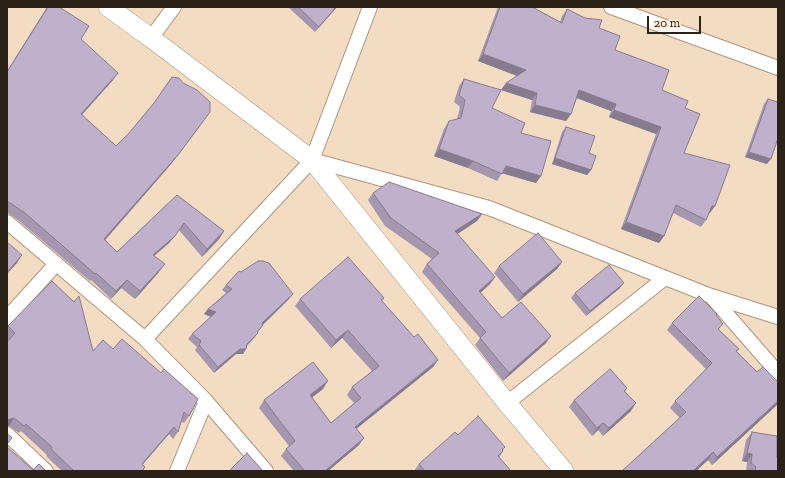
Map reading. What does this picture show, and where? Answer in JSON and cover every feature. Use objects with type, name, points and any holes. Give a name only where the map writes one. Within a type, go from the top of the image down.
[{"type":"street","points":[[108,7],[312,160],[507,403],[564,471]]},
{"type":"street","points":[[151,38],[174,7]]},
{"type":"street","points":[[145,339],[312,160],[370,7]]},
{"type":"street","points":[[611,7],[778,68]]},
{"type":"street","points":[[312,160],[489,208],[711,296],[778,317]]},
{"type":"street","points":[[7,222],[145,339],[206,401],[266,471]]},
{"type":"street","points":[[7,318],[56,264]]},
{"type":"street","points":[[507,403],[665,278]]},
{"type":"street","points":[[711,296],[778,373]]},
{"type":"street","points":[[177,471],[206,401]]},
{"type":"street","points":[[7,434],[46,471]]},
{"type":"building","points":[[48,7],[59,7],[89,26],[81,39],[118,73],[81,114],[116,146],[154,103],[172,77],[179,78],[183,83],[197,90],[210,102],[210,112],[178,155],[104,239],[117,252],[177,195],[224,231],[207,249],[184,223],[175,236],[153,255],[165,264],[140,291],[127,280],[116,291],[25,213],[7,201],[7,72]]},
{"type":"building","points":[[298,7],[336,7],[319,27]]},
{"type":"building","points":[[500,7],[532,7],[562,23],[567,9],[585,18],[602,20],[599,28],[620,36],[615,50],[669,70],[662,90],[688,101],[685,108],[700,114],[684,153],[730,165],[715,206],[712,206],[706,220],[676,205],[664,236],[626,222],[661,127],[614,110],[616,104],[579,90],[571,114],[535,105],[537,93],[506,83],[526,70],[483,54]]},
{"type":"building","points":[[464,79],[501,90],[492,108],[525,123],[521,133],[551,141],[541,176],[506,166],[502,174],[473,161],[439,149],[449,121],[461,118],[465,100],[459,95]]},
{"type":"building","points":[[768,99],[778,102],[778,138],[771,159],[749,152]]},
{"type":"building","points":[[566,127],[595,136],[589,153],[596,156],[591,170],[555,158]]},
{"type":"building","points":[[389,182],[482,214],[455,231],[495,277],[479,291],[502,318],[521,302],[551,336],[509,373],[480,338],[486,332],[427,264],[439,253],[391,218],[373,193]]},
{"type":"building","points":[[538,233],[562,262],[523,294],[499,266]]},
{"type":"building","points":[[7,242],[22,255],[7,272]]},
{"type":"building","points":[[348,257],[384,298],[381,300],[414,337],[418,334],[438,360],[355,427],[364,438],[325,471],[305,471],[286,449],[295,441],[264,400],[313,362],[328,381],[310,395],[331,423],[361,398],[352,387],[379,366],[348,330],[336,340],[300,299]]},
{"type":"building","points":[[258,261],[269,263],[293,294],[262,323],[263,325],[257,332],[258,333],[247,344],[246,349],[240,349],[218,367],[199,345],[201,341],[192,334],[216,312],[208,309],[232,289],[226,285],[239,271],[241,272]]},
{"type":"building","points":[[609,265],[624,283],[590,311],[575,293]]},
{"type":"building","points":[[52,281],[74,302],[79,296],[93,351],[103,340],[113,349],[122,339],[161,373],[164,369],[198,399],[189,416],[184,412],[178,432],[174,427],[142,464],[145,467],[142,471],[74,471],[51,449],[52,447],[26,424],[24,426],[14,418],[7,420],[7,342],[15,333],[8,326]]},
{"type":"building","points":[[699,296],[717,314],[716,315],[723,324],[718,329],[739,349],[736,351],[757,372],[763,367],[778,382],[778,401],[717,457],[713,452],[693,471],[622,471],[686,412],[675,401],[712,363],[672,323]]},
{"type":"building","points":[[610,369],[627,388],[624,391],[636,403],[609,428],[603,423],[597,428],[574,400]]},
{"type":"building","points":[[478,416],[505,447],[498,456],[511,471],[425,471],[419,464],[455,432],[458,435]]},
{"type":"building","points":[[752,432],[777,436],[778,471],[755,471],[756,467],[751,463],[752,454],[747,453]]},
{"type":"building","points":[[7,433],[12,438],[7,444]]},
{"type":"building","points":[[7,447],[33,470],[39,464],[45,471],[7,471]]},
{"type":"building","points":[[247,453],[263,471],[229,471]]}]
